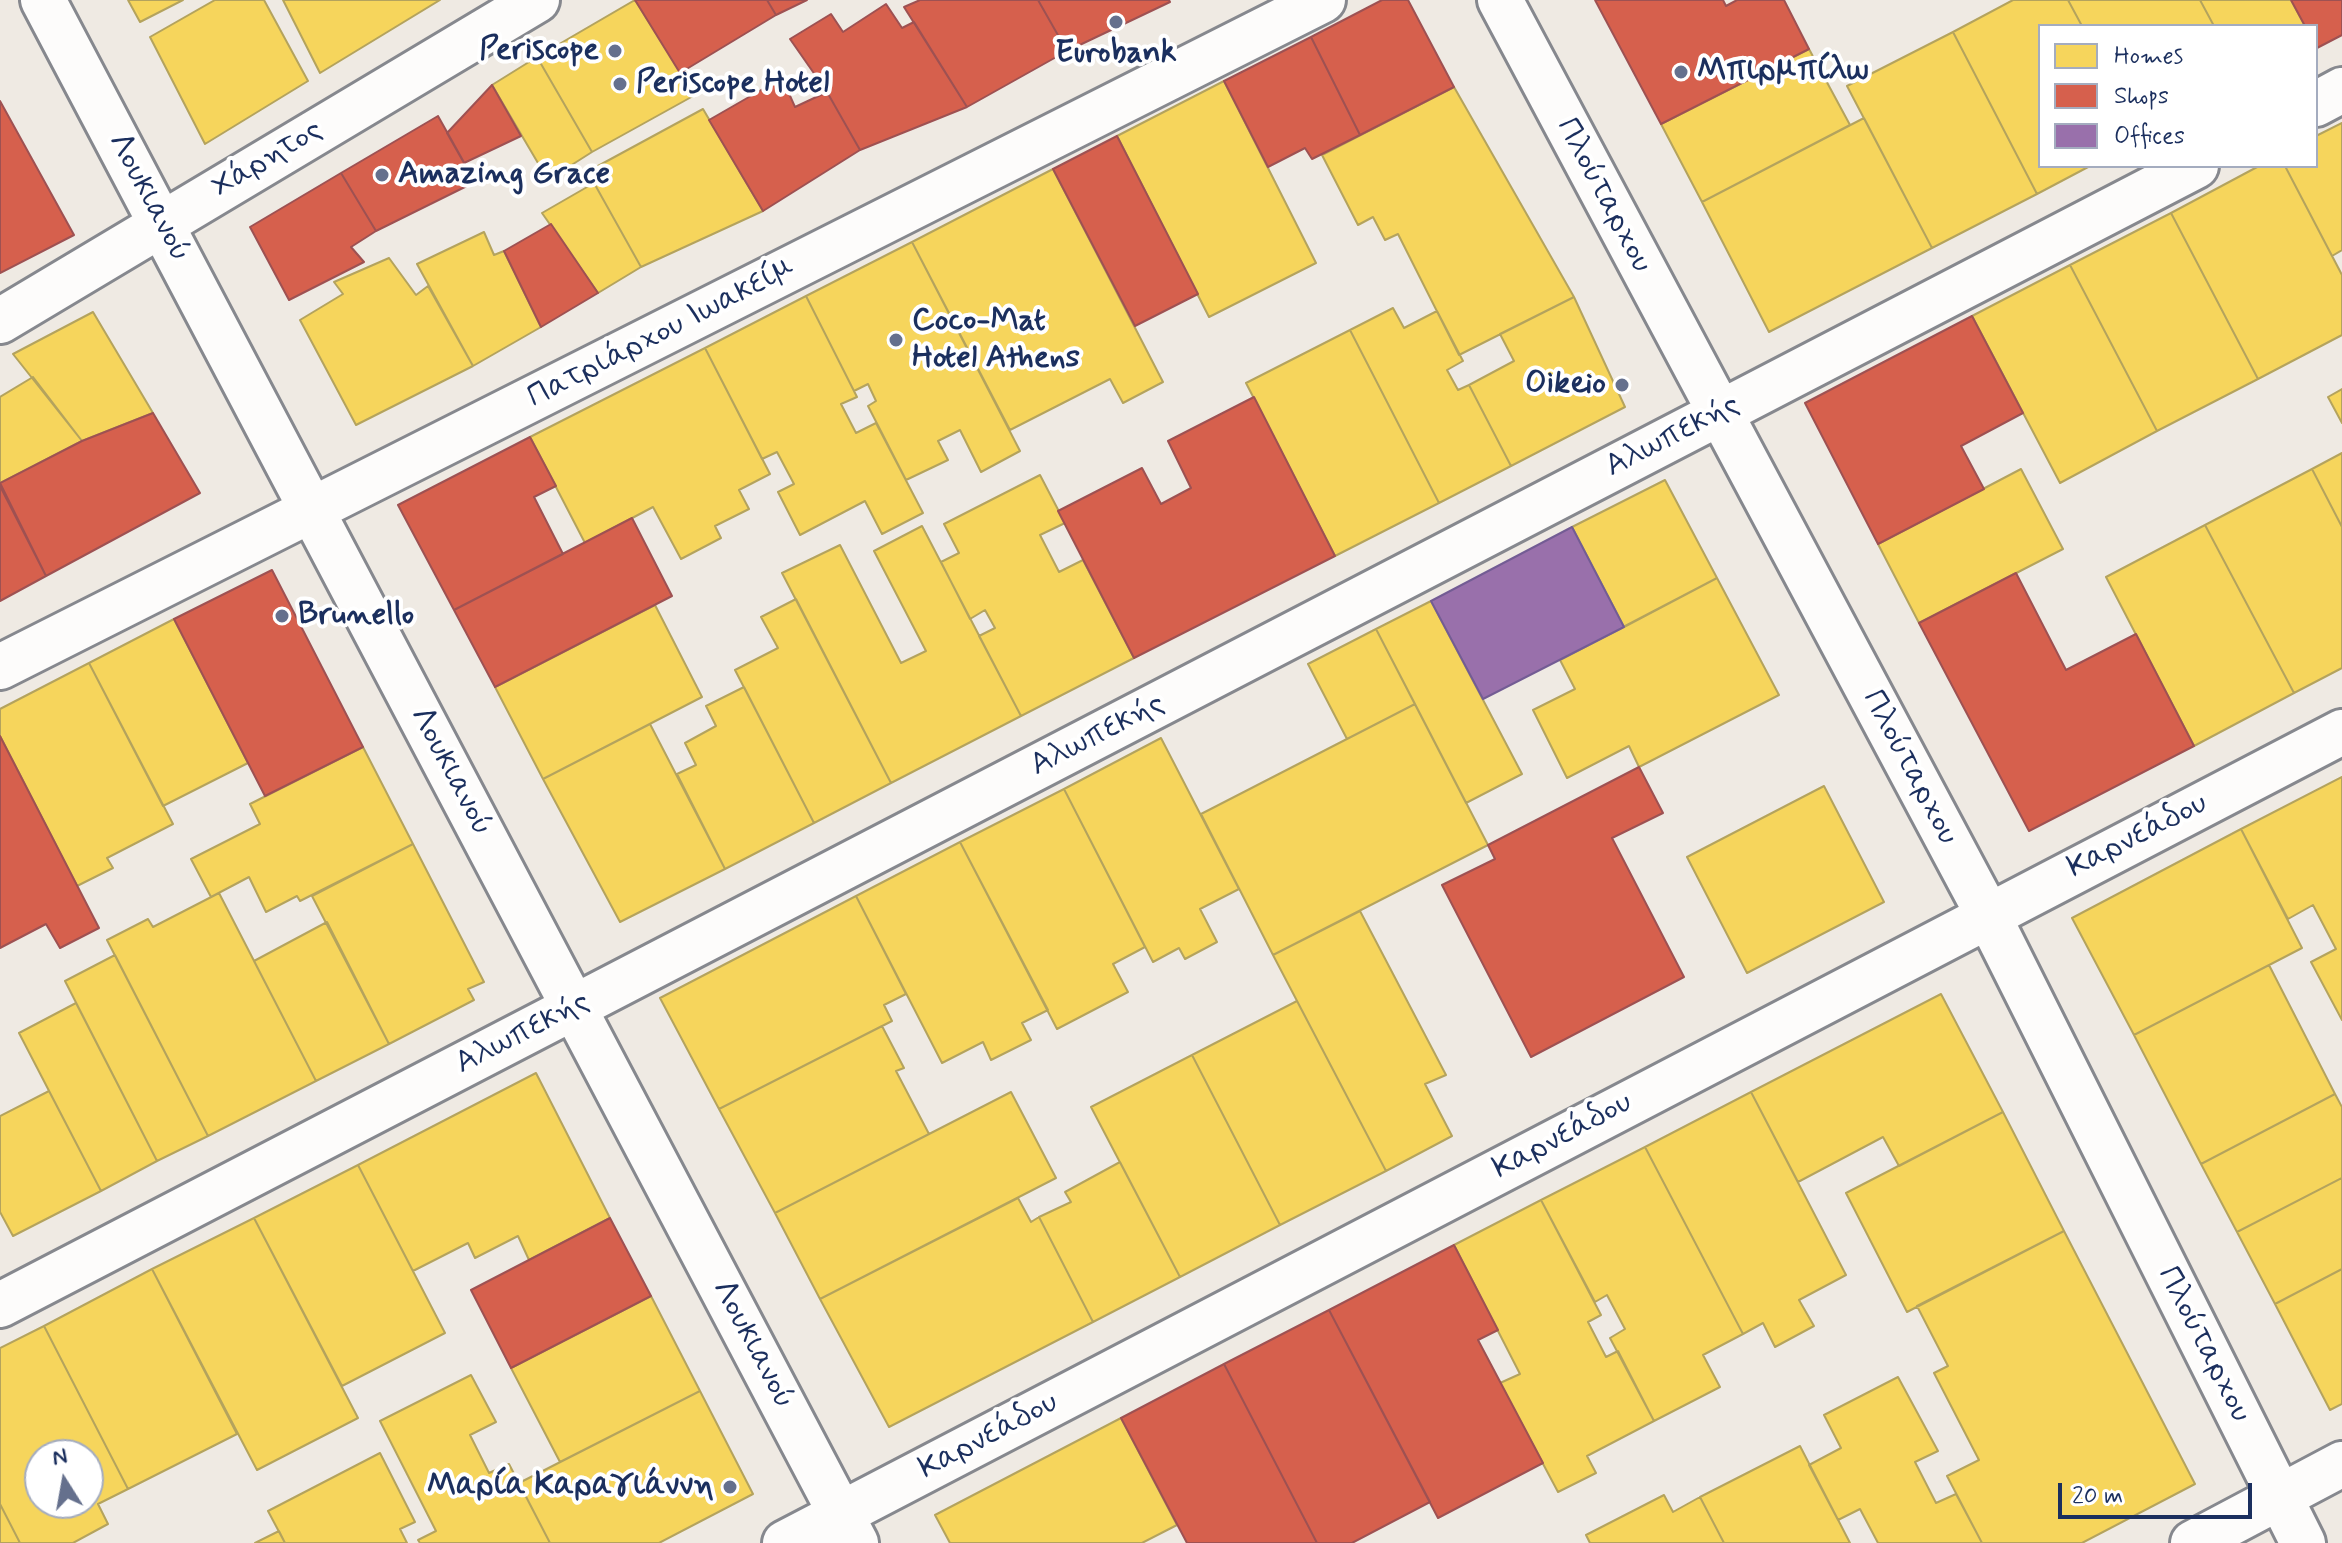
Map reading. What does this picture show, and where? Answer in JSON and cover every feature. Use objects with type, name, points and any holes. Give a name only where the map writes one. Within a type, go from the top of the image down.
[{"type":"street","name":"Λουκιανού","points":[[43,0],[849,1529]]},
{"type":"street","name":"Χάρητος","points":[[0,321],[537,0]]},
{"type":"street","name":"Πατριάρχου Ιωακείμ","points":[[0,667],[1323,0]]},
{"type":"street","name":"Πλούταρχου","points":[[1500,0],[1988,915],[2303,1543]]},
{"type":"street","points":[[2318,103],[2342,90]]},
{"type":"street","name":"Αλωπεκής","points":[[0,1305],[2192,168]]},
{"type":"street","name":"Καρνεάδου","points":[[785,1543],[849,1529],[1988,915],[2342,732]]},
{"type":"street","points":[[2193,1543],[2342,1464]]},
{"type":"building: Homes","points":[[128,0],[183,0],[140,22]]},
{"type":"building: Homes","points":[[215,0],[264,0],[308,81],[205,144],[150,37]]},
{"type":"building: Homes","points":[[283,0],[440,0],[320,73]]},
{"type":"building: Homes","name":"Periscope Hotel","points":[[635,0],[695,95],[592,152],[537,57]]},
{"type":"building: Homes","points":[[2013,0],[2068,0],[2081,24],[2038,24],[2038,168],[2086,168],[2037,194],[1953,32]]},
{"type":"building: Homes","points":[[2068,0],[2200,0],[2213,24],[2081,24]]},
{"type":"building: Homes","points":[[2200,0],[2291,0],[2304,24],[2213,24]]},
{"type":"building: Homes","points":[[1953,32],[2037,194],[1932,248],[1847,86]]},
{"type":"building: Homes","points":[[1809,49],[1850,125],[1702,202],[1661,124]]},
{"type":"building: Homes","points":[[537,57],[592,152],[548,180],[492,85]]},
{"type":"building: Homes","points":[[1224,81],[1316,263],[1209,317],[1117,136]]},
{"type":"building: Homes","points":[[1454,87],[1574,297],[1459,355],[1398,234],[1385,240],[1373,217],[1358,225],[1322,155]]},
{"type":"building: Homes","points":[[703,109],[763,211],[641,267],[594,183],[585,173]]},
{"type":"building: Homes","points":[[1864,118],[1932,248],[1769,332],[1702,202]]},
{"type":"building: Homes","points":[[2342,123],[2342,250],[2332,256],[2286,168],[2318,168],[2318,135]]},
{"type":"building: Homes","points":[[2255,168],[2286,168],[2342,275],[2342,335],[2258,379],[2171,213]]},
{"type":"building: Homes","points":[[1053,169],[1163,382],[1123,403],[1110,379],[1010,430],[912,242]]},
{"type":"building: Homes","points":[[594,183],[641,267],[598,293],[542,213]]},
{"type":"building: Homes","points":[[2171,213],[2258,379],[2157,431],[2070,265]]},
{"type":"building: Homes","points":[[484,232],[494,255],[504,251],[541,327],[473,366],[417,264]]},
{"type":"building: Homes","name":"Coco-Mat Hotel Athens","points":[[912,242],[1020,451],[981,472],[960,430],[938,441],[948,460],[906,480],[868,406],[876,401],[868,384],[854,391],[806,296]]},
{"type":"building: Homes","points":[[389,258],[416,295],[428,286],[473,366],[356,425],[300,320],[343,294],[334,282]]},
{"type":"building: Homes","points":[[2070,265],[2157,431],[2060,483],[1972,316]]},
{"type":"building: Homes","points":[[806,296],[857,397],[841,404],[856,433],[876,423],[923,513],[882,534],[865,501],[800,535],[778,492],[794,484],[777,452],[762,459],[705,348]]},
{"type":"building: Homes","points":[[1574,297],[1625,407],[1511,466],[1469,385],[1514,361],[1500,334]]},
{"type":"building: Homes","points":[[1393,308],[1404,328],[1437,311],[1463,361],[1447,370],[1458,390],[1469,385],[1511,466],[1439,503],[1350,330]]},
{"type":"building: Homes","points":[[93,312],[153,413],[82,441],[13,354]]},
{"type":"building: Homes","points":[[1350,330],[1439,503],[1335,556],[1246,383]]},
{"type":"building: Homes","points":[[705,348],[770,474],[739,490],[749,509],[715,526],[721,538],[681,559],[653,507],[585,543],[530,437]]},
{"type":"building: Homes","points":[[33,377],[82,441],[0,483],[0,397]]},
{"type":"building: Homes","points":[[2342,389],[2342,423],[2328,397]]},
{"type":"building: Homes","points":[[2342,453],[2342,527],[2312,469]]},
{"type":"building: Homes","points":[[2021,469],[2063,549],[1919,623],[1878,544]]},
{"type":"building: Homes","points":[[2312,469],[2342,527],[2342,668],[2294,693],[2205,525]]},
{"type":"building: Homes","points":[[1040,475],[1065,523],[1040,535],[1059,572],[1083,560],[1134,658],[1021,716],[979,636],[995,628],[985,610],[970,619],[941,562],[959,553],[944,524]]},
{"type":"building: Homes","points":[[1665,480],[1717,578],[1624,627],[1572,527]]},
{"type":"building: Homes","points":[[2205,525],[2294,693],[2194,746],[2106,577]]},
{"type":"building: Homes","points":[[922,526],[1021,716],[891,783],[782,573],[840,545],[901,663],[926,651],[874,551]]},
{"type":"building: Homes","points":[[1717,578],[1779,695],[1639,767],[1629,746],[1567,778],[1533,710],[1575,689],[1560,660]]},
{"type":"building: Homes","points":[[796,599],[891,783],[814,823],[735,670],[778,648],[761,617]]},
{"type":"building: Homes","points":[[1431,601],[1522,774],[1466,803],[1376,629]]},
{"type":"building: Homes","points":[[655,605],[702,697],[543,779],[495,687]]},
{"type":"building: Homes","points":[[174,619],[248,763],[163,806],[89,663]]},
{"type":"building: Homes","points":[[1376,629],[1415,704],[1347,739],[1308,664]]},
{"type":"building: Homes","points":[[89,663],[173,824],[107,858],[113,868],[77,886],[0,736],[0,709]]},
{"type":"building: Homes","points":[[744,687],[814,823],[725,869],[677,774],[696,765],[685,743],[716,726],[706,706]]},
{"type":"building: Homes","points":[[1415,704],[1488,845],[1273,955],[1201,814]]},
{"type":"building: Homes","points":[[650,724],[725,869],[620,922],[543,779]]},
{"type":"building: Homes","points":[[1161,738],[1239,889],[1200,909],[1217,942],[1185,959],[1179,948],[1153,962],[1064,789]]},
{"type":"building: Homes","points":[[363,747],[413,844],[300,901],[297,896],[266,912],[249,877],[211,897],[191,859],[260,824],[250,804]]},
{"type":"building: Homes","points":[[2342,777],[2342,1020],[2311,962],[2336,949],[2313,905],[2288,919],[2241,829]]},
{"type":"building: Homes","points":[[1824,786],[1884,902],[1747,973],[1687,857]]},
{"type":"building: Homes","points":[[1064,789],[1145,947],[1113,964],[1128,992],[1057,1029],[960,842]]},
{"type":"building: Homes","points":[[2241,829],[2302,948],[2134,1035],[2072,918]]},
{"type":"building: Homes","points":[[960,842],[1048,1010],[1022,1023],[1031,1040],[991,1060],[983,1042],[942,1063],[856,896]]},
{"type":"building: Homes","points":[[413,844],[484,982],[468,989],[474,1000],[389,1044],[312,896]]},
{"type":"building: Homes","points":[[219,893],[316,1081],[208,1136],[107,940],[148,919],[153,927]]},
{"type":"building: Homes","points":[[856,896],[906,994],[884,1005],[892,1021],[719,1109],[660,998]]},
{"type":"building: Homes","points":[[1360,911],[1446,1075],[1425,1084],[1452,1136],[1386,1171],[1273,955]]},
{"type":"building: Homes","points":[[327,922],[389,1044],[316,1081],[254,961]]},
{"type":"building: Homes","points":[[115,955],[208,1136],[157,1161],[65,981]]},
{"type":"building: Homes","points":[[2269,965],[2335,1094],[2201,1164],[2134,1035]]},
{"type":"building: Homes","points":[[1941,994],[2003,1112],[1899,1166],[1883,1137],[1798,1182],[1751,1092]]},
{"type":"building: Homes","points":[[1297,1001],[1386,1171],[1280,1225],[1192,1055]]},
{"type":"building: Homes","points":[[76,1003],[157,1161],[101,1191],[19,1033]]},
{"type":"building: Homes","points":[[882,1026],[904,1068],[896,1071],[929,1134],[775,1213],[719,1109]]},
{"type":"building: Homes","points":[[1192,1055],[1280,1225],[1180,1277],[1091,1107]]},
{"type":"building: Homes","points":[[536,1073],[610,1218],[529,1260],[518,1236],[475,1258],[468,1243],[413,1271],[358,1165]]},
{"type":"building: Homes","points":[[49,1091],[101,1191],[13,1236],[0,1212],[0,1116]]},
{"type":"building: Homes","points":[[1011,1092],[1056,1178],[820,1299],[775,1213]]},
{"type":"building: Homes","points":[[1751,1092],[1846,1275],[1799,1300],[1814,1326],[1775,1347],[1763,1323],[1743,1334],[1645,1147]]},
{"type":"building: Homes","points":[[2335,1094],[2342,1107],[2342,1178],[2237,1232],[2201,1164]]},
{"type":"building: Homes","points":[[2003,1112],[2064,1231],[1907,1312],[1846,1193]]},
{"type":"building: Homes","points":[[1645,1147],[1743,1334],[1703,1355],[1720,1387],[1654,1421],[1610,1338],[1625,1329],[1607,1295],[1595,1302],[1541,1200]]},
{"type":"building: Homes","points":[[1120,1162],[1180,1277],[1093,1322],[1039,1217],[1071,1202],[1065,1192]]},
{"type":"building: Homes","points":[[358,1165],[445,1333],[342,1386],[254,1218]]},
{"type":"building: Homes","points":[[2342,1178],[2342,1269],[2275,1304],[2237,1232]]},
{"type":"building: Homes","points":[[1018,1198],[1031,1222],[1039,1217],[1093,1322],[889,1427],[820,1299]]},
{"type":"building: Homes","points":[[1541,1200],[1601,1315],[1588,1322],[1606,1357],[1618,1351],[1654,1421],[1587,1456],[1596,1473],[1558,1492],[1500,1383],[1520,1374],[1454,1245]]},
{"type":"building: Homes","points":[[254,1218],[358,1418],[257,1470],[152,1269]]},
{"type":"building: Homes","points":[[2064,1231],[2195,1484],[2082,1543],[1982,1543],[1947,1476],[1979,1460],[1934,1373],[1948,1366],[1917,1306]]},
{"type":"building: Homes","points":[[152,1269],[237,1434],[128,1489],[44,1326]]},
{"type":"building: Homes","points":[[2342,1269],[2342,1404],[2330,1410],[2275,1304]]},
{"type":"building: Homes","points":[[651,1296],[700,1391],[560,1462],[511,1368]]},
{"type":"building: Homes","points":[[44,1326],[102,1439],[24,1439],[24,1519],[104,1519],[104,1516],[108,1524],[73,1543],[20,1543],[0,1504],[0,1348]]},
{"type":"building: Homes","points":[[471,1375],[496,1422],[470,1435],[489,1473],[509,1464],[550,1543],[420,1543],[418,1540],[436,1531],[380,1421]]},
{"type":"building: Homes","points":[[1898,1377],[1938,1451],[1915,1462],[1936,1503],[1956,1494],[1982,1543],[1878,1543],[1860,1509],[1838,1520],[1809,1465],[1841,1448],[1824,1415]]},
{"type":"building: Homes","points":[[700,1391],[753,1494],[659,1543],[550,1543],[519,1483]]},
{"type":"building: Homes","points":[[1121,1418],[1177,1525],[1142,1543],[950,1543],[935,1515]]},
{"type":"building: Homes","points":[[104,1442],[128,1489],[104,1501]]},
{"type":"building: Homes","points":[[1800,1446],[1850,1543],[1724,1543],[1700,1497]]},
{"type":"building: Homes","points":[[380,1453],[415,1522],[400,1529],[407,1543],[285,1543],[268,1511]]},
{"type":"building: Homes","points":[[1664,1495],[1673,1512],[1700,1497],[1724,1543],[1590,1543],[1586,1535]]},
{"type":"building: Homes","points":[[0,1504],[20,1543],[0,1543]]},
{"type":"building: Homes","points":[[279,1531],[285,1543],[255,1543]]},
{"type":"building: Shops","points":[[635,0],[767,0],[776,15],[680,73]]},
{"type":"building: Shops","points":[[767,0],[807,0],[776,15]]},
{"type":"building: Shops","points":[[920,0],[1038,0],[1067,51],[967,107],[904,7]]},
{"type":"building: Shops","points":[[1038,0],[1169,0],[1170,2],[1067,51]]},
{"type":"building: Shops","points":[[1382,0],[1408,0],[1454,87],[1360,135],[1311,37]]},
{"type":"building: Shops","points":[[1595,0],[1723,0],[1726,6],[1737,0],[1784,0],[1809,49],[1661,124]]},
{"type":"building: Shops","points":[[2291,0],[2342,0],[2342,35],[2318,47],[2318,24],[2304,24]]},
{"type":"building: Shops","points":[[886,4],[902,28],[914,22],[967,107],[860,150],[827,92],[790,39],[831,14],[843,32]]},
{"type":"building: Shops","points":[[1311,37],[1360,135],[1312,159],[1305,148],[1268,167],[1224,81]]},
{"type":"building: Shops","points":[[782,78],[795,107],[827,92],[860,150],[763,211],[709,120]]},
{"type":"building: Shops","points":[[492,85],[521,136],[464,163],[447,133]]},
{"type":"building: Shops","points":[[0,101],[74,235],[0,273]]},
{"type":"building: Shops","points":[[438,116],[475,182],[376,231],[341,173]]},
{"type":"building: Shops","points":[[1117,136],[1198,294],[1135,326],[1053,169]]},
{"type":"building: Shops","points":[[341,173],[376,231],[351,247],[364,262],[289,300],[250,227]]},
{"type":"building: Shops","points":[[551,224],[598,293],[541,327],[504,251]]},
{"type":"building: Shops","points":[[1972,316],[2023,413],[1961,446],[1984,489],[1878,544],[1805,403]]},
{"type":"building: Shops","points":[[1254,397],[1335,556],[1134,658],[1058,511],[1142,468],[1161,504],[1191,488],[1168,441]]},
{"type":"building: Shops","points":[[153,413],[200,493],[46,576],[0,483],[82,441]]},
{"type":"building: Shops","points":[[530,437],[556,486],[534,497],[563,554],[454,610],[398,505]]},
{"type":"building: Shops","points":[[0,486],[46,576],[0,601]]},
{"type":"building: Shops","points":[[632,518],[672,596],[495,687],[454,610]]},
{"type":"building: Shops","points":[[272,570],[363,747],[265,796],[174,619]]},
{"type":"building: Shops","points":[[2016,573],[2066,670],[2136,634],[2194,746],[2029,831],[1919,623]]},
{"type":"building: Shops","points":[[0,736],[99,928],[60,948],[46,924],[0,948]]},
{"type":"building: Shops","points":[[1639,767],[1663,813],[1612,838],[1684,977],[1531,1057],[1442,885],[1495,859],[1488,845]]},
{"type":"building: Shops","points":[[610,1218],[651,1296],[511,1368],[471,1290]]},
{"type":"building: Shops","points":[[1454,1245],[1498,1330],[1478,1340],[1543,1463],[1438,1518],[1329,1310]]},
{"type":"building: Shops","points":[[1329,1310],[1430,1502],[1352,1543],[1317,1543],[1224,1364]]},
{"type":"building: Shops","points":[[1224,1364],[1317,1543],[1187,1543],[1121,1418]]},
{"type":"building: Offices","points":[[1572,527],[1624,627],[1483,699],[1431,601]]},
{"type":"place","name":"Eurobank","points":[[1116,22]]},
{"type":"place","name":"Periscope","points":[[615,51]]},
{"type":"place","name":"Μπιρμπίλω","points":[[1681,72]]},
{"type":"place","name":"Periscope Hotel","points":[[620,84]]},
{"type":"place","name":"Amazing Grace","points":[[382,175]]},
{"type":"place","name":"Coco-Mat Hotel Athens","points":[[896,340]]},
{"type":"place","name":"Oikeio","points":[[1622,385]]},
{"type":"place","name":"Brunello","points":[[282,616]]},
{"type":"place","name":"Μαρία Καραγιάννη","points":[[730,1487]]}]
